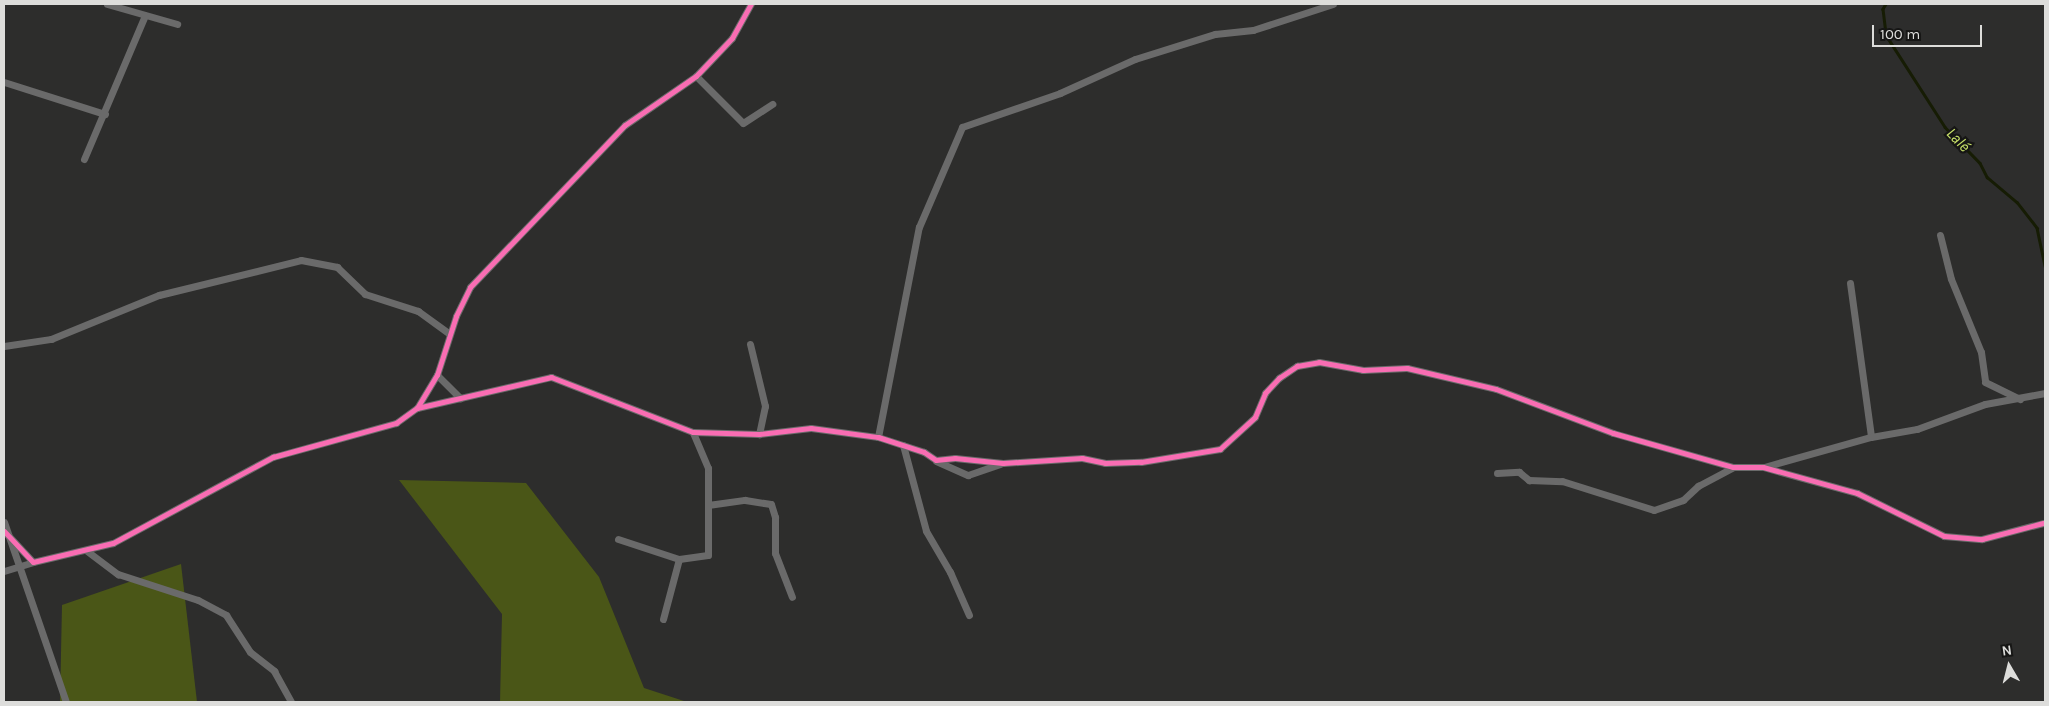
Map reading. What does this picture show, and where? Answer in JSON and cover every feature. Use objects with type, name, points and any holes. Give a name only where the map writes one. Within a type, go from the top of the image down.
[{"type":"street","points":[[108,4],[177,24]]},
{"type":"street","points":[[417,408],[437,376],[450,334],[470,287],[625,125],[696,76],[732,38],[751,4]]},
{"type":"street","points":[[878,438],[919,227],[962,127],[1060,93],[1135,59],[1216,34],[1253,30],[1333,4]]},
{"type":"street","points":[[84,159],[105,114],[145,15]]},
{"type":"street","points":[[696,76],[744,123],[772,104]]},
{"type":"street","points":[[4,82],[105,114]]},
{"type":"street","points":[[1940,235],[1952,280],[1981,352],[1985,382],[2020,400]]},
{"type":"street","points":[[4,346],[51,338],[159,295],[300,260],[337,267],[365,294],[418,311],[450,334]]},
{"type":"street","points":[[1850,283],[1871,437]]},
{"type":"street","points":[[750,344],[766,406],[759,434]]},
{"type":"street","points":[[936,460],[954,458],[1004,463],[1082,458],[1104,463],[1141,462],[1220,448],[1255,417],[1265,393],[1278,378],[1297,366],[1319,362],[1363,370],[1407,368],[1496,389],[1613,433],[1733,467],[1763,468],[1857,493],[1944,536],[1982,539],[2043,523]]},
{"type":"street","points":[[437,376],[460,398]]},
{"type":"street","points":[[4,571],[18,565],[87,551],[113,543],[273,457],[396,423],[417,408],[551,377],[693,432],[759,434],[811,428],[878,438],[902,445],[968,475],[1004,463]]},
{"type":"street","points":[[1763,468],[1871,437],[1917,429],[1985,404],[2020,400],[2045,393]]},
{"type":"street","points":[[618,539],[679,559],[708,555],[708,468],[693,432]]},
{"type":"street","points":[[902,445],[926,531],[950,572],[969,616]]},
{"type":"street","points":[[1497,473],[1519,472],[1529,480],[1562,481],[1654,510],[1683,500],[1698,486],[1733,467]]},
{"type":"street","points":[[708,504],[744,500],[771,504],[775,517],[775,552],[792,597]]},
{"type":"street","points":[[4,522],[66,702]]},
{"type":"street","points":[[4,531],[33,562]]},
{"type":"street","points":[[87,551],[118,574],[198,600],[226,616],[250,652],[274,671],[291,702]]},
{"type":"street","points":[[663,619],[679,559]]},
{"type":"green space","points":[[399,480],[526,483],[599,577],[644,688],[687,702],[500,702],[502,614]]},
{"type":"green space","points":[[181,564],[197,702],[60,702],[62,605]]},
{"type":"waterway","name":"Lalé","points":[[1886,4],[1883,9],[1886,35],[1945,127],[1980,163],[1987,177],[2017,202],[2037,228],[2045,266]]},
{"type":"cycle path","points":[[4,531],[33,562],[113,543],[273,457],[396,423],[417,408],[437,375],[456,316],[470,287],[625,125],[696,76],[732,38],[751,4]]},
{"type":"cycle path","points":[[417,408],[551,377],[693,432],[759,434],[811,428],[878,437],[924,452],[936,460],[955,458],[1003,463],[1082,458],[1105,463],[1141,462],[1220,449],[1255,417],[1265,393],[1279,378],[1297,366],[1319,362],[1363,370],[1407,368],[1496,389],[1613,433],[1733,467],[1763,467],[1857,493],[1944,536],[1982,539],[2043,523]]}]
